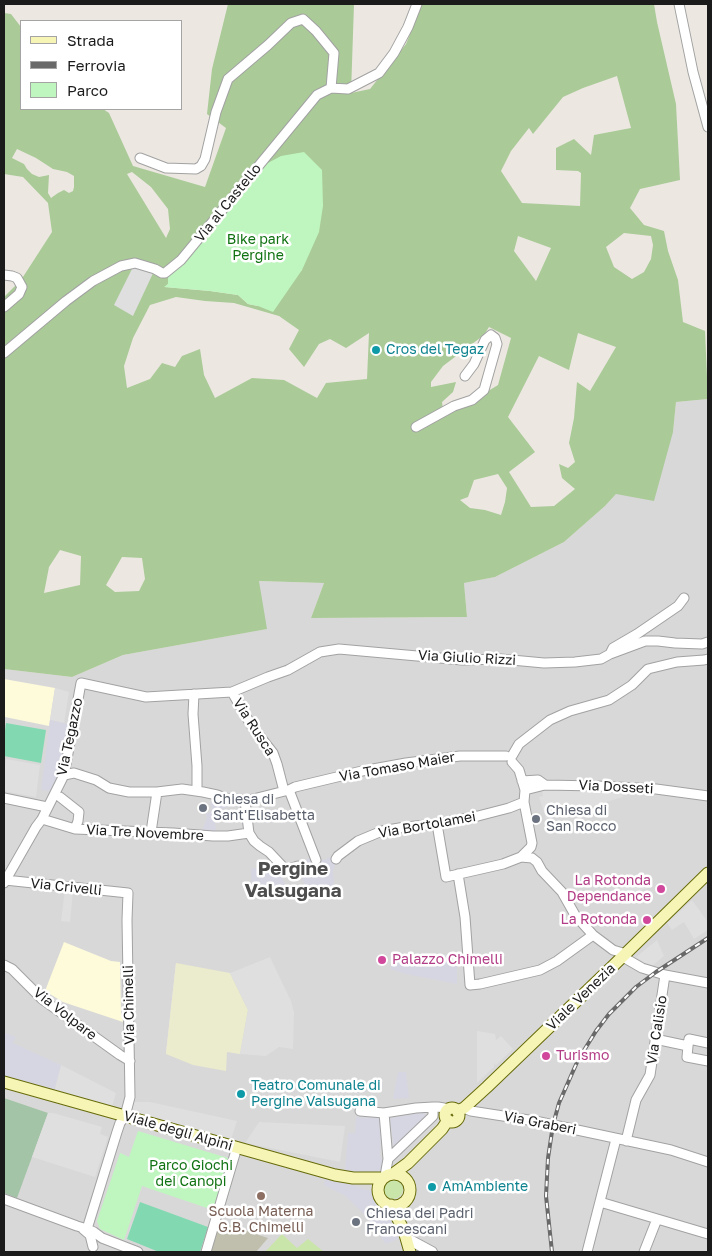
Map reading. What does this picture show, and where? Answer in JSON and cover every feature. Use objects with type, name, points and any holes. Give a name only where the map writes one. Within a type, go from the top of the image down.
[{"type":"main road","name":"Viale Venezia","points":[[387,1176],[408,1163],[442,1129],[455,1112],[706,876]]},
{"type":"main road","name":"Viale degli Alpini","points":[[4,1082],[336,1175],[353,1178]]},
{"type":"main road","name":"Viale Venezia","points":[[407,1181],[415,1164],[433,1138]]},
{"type":"main road","points":[[353,1178],[399,1174],[404,1177],[410,1191],[404,1201],[396,1205],[383,1202],[380,1198],[379,1183],[387,1176]]},
{"type":"main road","points":[[353,1178],[378,1190]]},
{"type":"main road","points":[[404,1201],[405,1235]]},
{"type":"main road","points":[[391,1205],[405,1235],[410,1252]]},
{"type":"street","name":"Via al Castello","points":[[4,353],[66,301],[93,281],[121,266],[135,263],[162,273],[181,260],[317,95],[331,88],[348,89],[379,73],[394,53],[417,4]]},
{"type":"street","points":[[679,4],[693,72],[708,127]]},
{"type":"street","points":[[140,158],[166,168],[196,169],[202,166],[216,112],[228,78],[291,23],[303,19],[316,31],[334,53],[331,88]]},
{"type":"street","points":[[4,275],[17,278],[22,286],[20,294],[4,307]]},
{"type":"street","points":[[416,427],[454,406],[472,400],[484,390],[497,344],[495,338],[490,335],[485,340],[474,364],[465,376]]},
{"type":"street","points":[[610,654],[614,648],[678,606],[684,598]]},
{"type":"street","name":"Via Giulio Rizzi","points":[[232,692],[288,670],[320,652],[339,649],[462,660],[501,659],[544,663],[601,659],[645,641],[702,644],[708,642]]},
{"type":"street","points":[[436,824],[446,877],[503,864],[521,857],[531,847],[532,843],[524,802],[523,785],[518,770],[510,758],[519,744],[550,720],[570,710],[609,700],[632,685],[648,669],[677,662],[708,659]]},
{"type":"street","name":"Via Tegazzo","points":[[4,882],[42,819],[64,775],[81,683],[146,697],[232,692]]},
{"type":"street","name":"Via Rusca","points":[[232,692],[251,725],[273,753],[316,860]]},
{"type":"street","points":[[194,694],[193,714],[197,791]]},
{"type":"street","name":"Via Tomaso Maier","points":[[245,802],[287,791],[295,787],[406,763],[460,756],[510,758]]},
{"type":"street","points":[[64,775],[74,774],[96,780],[109,788],[128,792],[157,792],[182,789],[217,795],[231,800],[239,799],[245,802],[249,833],[260,846],[269,852],[286,870],[298,866]]},
{"type":"street","name":"Via Dosseti","points":[[523,785],[538,787],[545,785],[656,789],[708,796]]},
{"type":"street","points":[[151,832],[157,792]]},
{"type":"street","points":[[4,798],[47,807]]},
{"type":"street","points":[[60,798],[79,812],[75,829]]},
{"type":"street","name":"Via Bortolamei","points":[[336,859],[358,841],[382,831],[478,816],[524,802]]},
{"type":"street","name":"Via Tre Novembre","points":[[42,819],[75,829],[213,836],[249,833]]},
{"type":"street","points":[[521,857],[532,858],[537,862],[542,871],[562,892],[575,915],[593,935],[620,956],[642,968],[708,984]]},
{"type":"street","points":[[458,874],[465,917],[470,985],[540,970],[593,935]]},
{"type":"street","name":"Via Crivelli","points":[[4,882],[128,893]]},
{"type":"street","name":"Via Chimelli","points":[[84,1228],[120,1123],[125,1116],[130,1097],[128,893]]},
{"type":"street","name":"Via Volpare","points":[[4,965],[12,969],[42,999],[120,1055],[130,1060]]},
{"type":"street","name":"Via Calisio","points":[[626,1141],[636,1100],[650,1075],[665,975]]},
{"type":"street","points":[[655,1039],[688,1046]]},
{"type":"street","points":[[708,1043],[689,1039],[687,1057],[708,1061]]},
{"type":"street","points":[[388,1159],[433,1116],[433,1107]]},
{"type":"street","name":"Via Graberi","points":[[360,1111],[384,1113],[433,1107],[455,1112],[471,1111],[535,1121],[616,1138],[671,1150],[708,1162]]},
{"type":"street","points":[[384,1113],[388,1159],[387,1176]]},
{"type":"street","points":[[587,1252],[616,1138]]},
{"type":"street","points":[[206,1252],[237,1147]]},
{"type":"street","points":[[4,1199],[84,1228],[102,1238],[138,1252]]},
{"type":"street","points":[[600,1202],[708,1234]]},
{"type":"street","points":[[644,1252],[657,1219]]},
{"type":"street","points":[[84,1228],[90,1235],[92,1250]]},
{"type":"street","points":[[405,1235],[432,1252]]},
{"type":"street","points":[[92,1250],[95,1243],[102,1238]]},
{"type":"shaded area","points":[[135,263],[155,269],[133,316],[114,305]]},
{"type":"shaded area","points":[[708,399],[708,1252],[4,1252],[4,669],[72,677],[123,655],[266,629],[258,581],[324,583],[311,618],[467,617],[464,583],[495,577],[564,542],[605,506],[673,432],[676,402]],"holes":[[[176,963],[240,1054],[227,1051],[166,1053]]]},
{"type":"shaded area","points":[[4,679],[55,688],[49,726],[5,717],[4,723]]},
{"type":"shaded area","points":[[55,688],[69,692],[64,723],[50,720]]},
{"type":"shaded area","points":[[50,720],[68,724],[61,769],[51,791],[41,790]]},
{"type":"shaded area","points":[[6,759],[40,765],[36,797],[4,791]]},
{"type":"shaded area","points":[[542,791],[621,792],[623,797],[546,819],[539,797],[543,796]]},
{"type":"shaded area","points":[[217,795],[239,803],[213,812],[217,834],[202,831],[207,817],[205,813],[209,813],[212,810],[210,803],[216,801]]},
{"type":"shaded area","points":[[335,855],[332,889],[306,896],[306,888],[297,862],[313,858],[319,862]]},
{"type":"shaded area","points":[[272,865],[282,877],[289,897],[252,898],[251,869]]},
{"type":"shaded area","points":[[649,880],[651,887],[607,901],[604,893]]},
{"type":"shaded area","points":[[65,890],[73,891],[70,922],[61,921]]},
{"type":"shaded area","points":[[692,900],[708,922],[708,930],[694,939],[684,922],[672,930],[667,923]]},
{"type":"shaded area","points":[[657,940],[664,956],[651,967],[636,957]]},
{"type":"shaded area","points":[[64,942],[111,961],[120,962],[123,1022],[63,1002],[45,991]]},
{"type":"shaded area","points":[[270,957],[291,1001],[294,1012],[293,1049],[279,1047],[266,1056],[240,1054],[248,1010],[230,973]]},
{"type":"shaded area","points":[[394,958],[457,959],[457,984],[390,969]]},
{"type":"shaded area","points":[[176,963],[230,973],[248,1010],[240,1054],[227,1052],[226,1071],[193,1065],[166,1054]]},
{"type":"shaded area","points":[[477,1031],[495,1034],[496,1040],[501,1036],[513,1049],[496,1065],[494,1063],[494,1067],[477,1083]]},
{"type":"shaded area","points":[[6,1033],[16,1037],[13,1043],[61,1065],[54,1091],[4,1077],[4,1035]]},
{"type":"shaded area","points":[[61,1065],[116,1093],[112,1107],[54,1091]]},
{"type":"shaded area","points":[[398,1072],[406,1072],[409,1098],[393,1099]]},
{"type":"shaded area","points":[[134,1102],[150,1102],[237,1121],[230,1143],[131,1114]]},
{"type":"shaded area","points":[[425,1112],[425,1119],[394,1150],[390,1118]]},
{"type":"shaded area","points":[[48,1113],[102,1127],[100,1134],[108,1137],[95,1177],[32,1157]]},
{"type":"shaded area","points":[[356,1117],[382,1118],[380,1155],[382,1171],[373,1175],[345,1171],[348,1133],[355,1133]]},
{"type":"shaded area","points":[[259,1122],[345,1126],[340,1162],[245,1143]]},
{"type":"shaded area","points":[[325,1176],[377,1192],[386,1205],[398,1239],[386,1244],[364,1214],[344,1195],[324,1185]]},
{"type":"shaded area","points":[[218,1221],[268,1238],[256,1252],[208,1252]]},
{"type":"green space","points":[[228,4],[354,4],[351,93],[370,89],[406,44],[422,4],[654,4],[676,104],[680,180],[640,189],[630,208],[644,225],[664,231],[668,251],[678,280],[683,322],[705,331],[708,399],[676,402],[673,432],[654,501],[616,494],[564,542],[495,577],[464,583],[467,617],[311,618],[324,583],[259,581],[267,629],[123,655],[72,677],[4,669],[4,297],[21,280],[52,232],[48,203],[23,177],[4,174],[4,13],[11,14],[20,26],[20,110],[104,110],[109,113],[133,166],[205,187],[226,128],[207,114],[212,69]],"holes":[[[617,76],[631,128],[594,135],[591,155],[574,139],[556,148],[556,170],[578,171],[581,173],[580,206],[522,203],[501,171],[511,151],[529,128],[533,134],[563,97]],[[17,149],[53,169],[67,172],[74,176],[73,191],[69,193],[64,190],[51,198],[48,193],[49,175],[39,177],[32,174],[24,164],[12,158]],[[132,172],[151,187],[168,209],[170,229],[166,238],[127,174]],[[624,233],[651,236],[653,245],[651,259],[644,272],[632,279],[614,267],[606,247]],[[518,236],[551,248],[536,281],[514,251]],[[302,270],[258,306],[248,304],[238,295],[165,287],[168,284]],[[176,297],[234,303],[279,316],[299,330],[289,349],[304,367],[319,344],[330,339],[346,348],[369,333],[367,379],[326,383],[317,398],[284,380],[252,378],[215,398],[204,375],[200,349],[182,356],[175,367],[162,363],[150,379],[127,388],[124,366],[133,338],[150,305]],[[489,327],[511,338],[498,385],[459,409],[443,409],[442,402],[453,392],[456,382],[431,387],[431,382],[443,366],[484,335]],[[578,333],[616,347],[590,391],[577,382],[574,418],[569,443],[575,462],[568,468],[559,464],[562,478],[575,489],[554,506],[531,507],[509,472],[535,452],[508,417],[539,356],[569,370]],[[498,474],[507,488],[501,515],[470,508],[460,500],[468,497],[474,480]],[[60,550],[81,556],[80,585],[44,593],[49,567]],[[122,557],[142,558],[145,579],[139,591],[115,592],[106,585]]]},
{"type":"green space","name":"Bike park Pergine","points":[[304,152],[322,170],[323,206],[319,232],[302,270],[273,312],[248,304],[238,295],[164,287],[168,284],[168,273],[175,268],[266,164],[281,156]]},
{"type":"green space","points":[[6,723],[46,730],[41,763],[4,756]]},
{"type":"green space","points":[[4,1098],[48,1113],[17,1198],[4,1193]]},
{"type":"green space","name":"Parco Giochi dei Canopi","points":[[138,1131],[228,1158],[213,1210],[142,1186],[124,1240],[100,1229],[97,1221],[120,1153],[129,1157]]},
{"type":"green space","points":[[393,1179],[400,1182],[403,1189],[400,1196],[393,1199],[386,1196],[383,1189],[386,1182]]},
{"type":"green space","points":[[140,1202],[208,1227],[200,1252],[159,1252],[127,1239]]},
{"type":"green space","points":[[282,1234],[297,1248],[308,1239],[324,1252],[265,1252]]},
{"type":"railway","points":[[552,1252],[546,1196],[548,1158],[553,1125],[559,1103],[578,1060],[609,1014],[636,987],[708,938]]},
{"type":"place","name":"Cros del Tegaz","points":[[376,350]]},
{"type":"place","name":"Chiesa di Sant'Elisabetta","points":[[203,808]]},
{"type":"place","name":"Chiesa di San Rocco","points":[[536,819]]},
{"type":"place","name":"La Rotonda Dependance","points":[[661,889]]},
{"type":"place","name":"La Rotonda","points":[[647,920]]},
{"type":"place","name":"Palazzo Chimelli","points":[[382,960]]},
{"type":"place","name":"Turismo","points":[[546,1056]]},
{"type":"place","name":"Teatro Comunale di Pergine Valsugana","points":[[241,1094]]},
{"type":"place","name":"AmAmbiente","points":[[432,1187]]},
{"type":"place","name":"Scuola Materna G.B. Chimelli","points":[[261,1196]]},
{"type":"place","name":"Chiesa dei Padri Francescani","points":[[356,1222]]},
{"type":"district","name":"Pergine Valsugana","points":[[293,880]]}]
